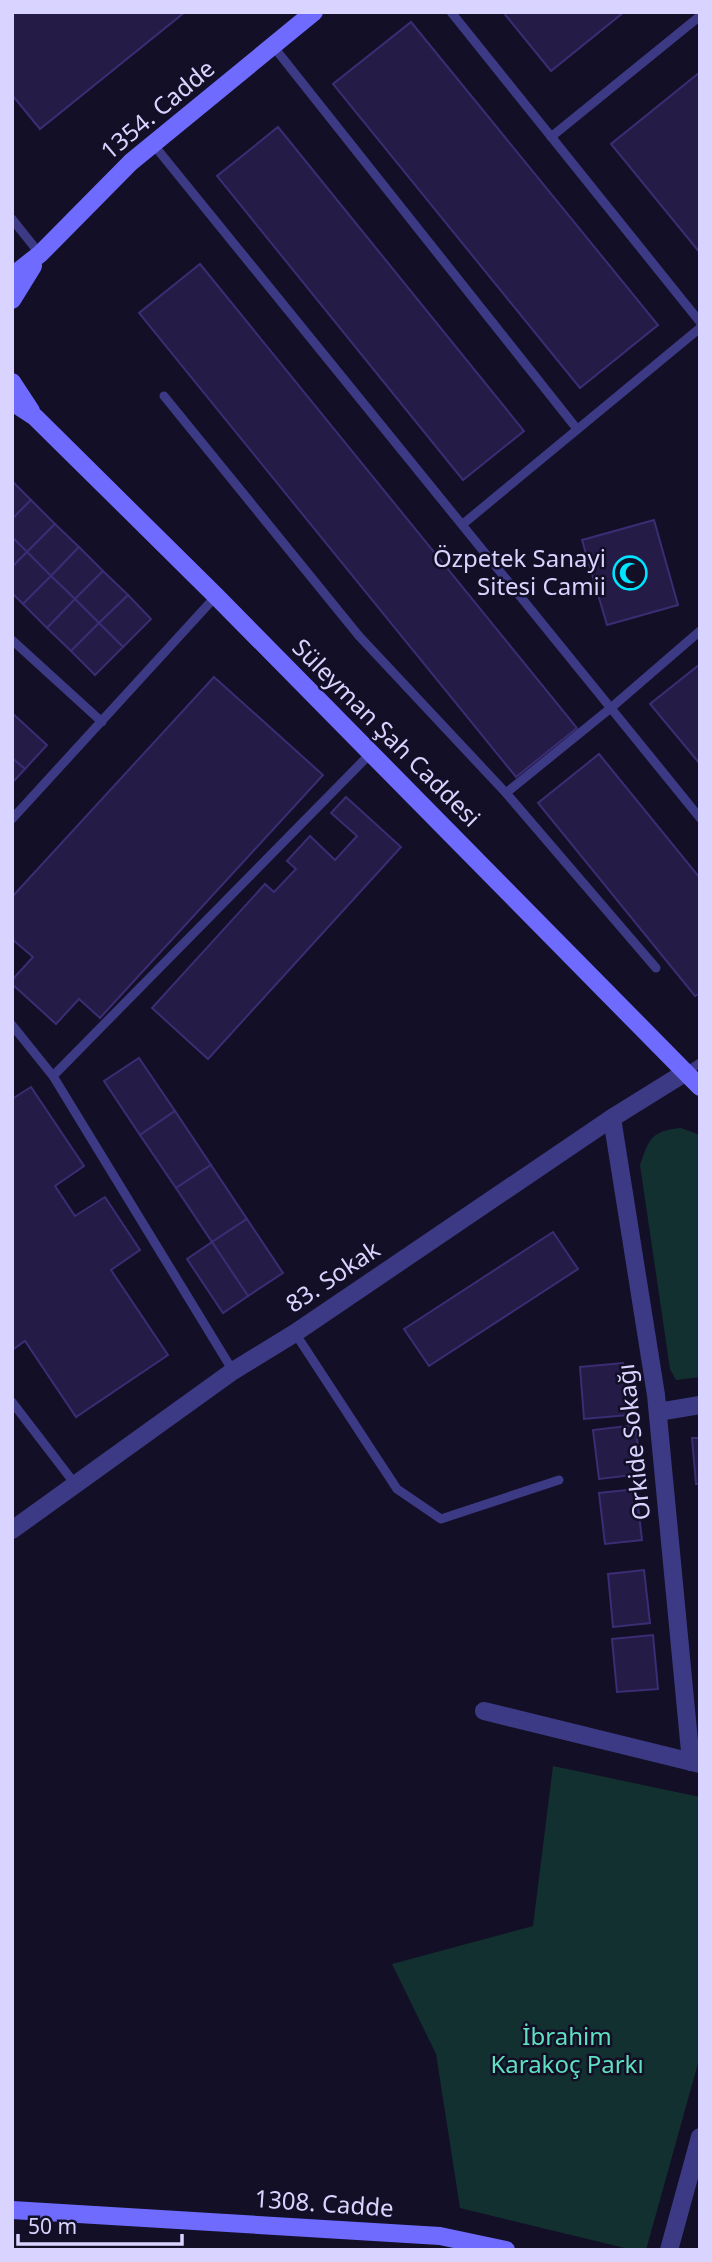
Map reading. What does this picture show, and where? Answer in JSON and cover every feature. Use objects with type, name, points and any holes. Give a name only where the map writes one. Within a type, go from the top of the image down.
[{"type":"main road","name":"1354. Cadde","points":[[12,276],[40,254],[131,162],[314,12]]},
{"type":"main road","name":"1354. Cadde","points":[[12,300],[40,254]]},
{"type":"main road","points":[[12,382],[35,417]]},
{"type":"main road","points":[[12,402],[35,417]]},
{"type":"main road","name":"Süleyman Şah Caddesi","points":[[35,417],[371,753],[693,1068],[700,1087]]},
{"type":"main road","name":"1308. Cadde","points":[[12,2210],[506,2250]]},
{"type":"street","name":"83. Sokak","points":[[12,1530],[233,1371],[295,1333],[612,1118],[693,1068]]},
{"type":"street","name":"Orkide Sokağı","points":[[612,1118],[657,1412],[695,1763]]},
{"type":"street","points":[[657,1412],[700,1405]]},
{"type":"street","points":[[484,1711],[695,1763]]},
{"type":"street","points":[[669,2250],[700,2137]]},
{"type":"lane","points":[[451,12],[700,321]]},
{"type":"lane","points":[[551,137],[700,16]]},
{"type":"lane","points":[[273,46],[577,429]]},
{"type":"lane","points":[[153,144],[700,818]]},
{"type":"lane","points":[[12,219],[40,254]]},
{"type":"lane","points":[[463,524],[700,328]]},
{"type":"lane","points":[[164,396],[359,635],[506,793],[656,968]]},
{"type":"lane","points":[[12,819],[216,596]]},
{"type":"lane","points":[[506,793],[700,631]]},
{"type":"lane","points":[[12,640],[102,722]]},
{"type":"lane","points":[[53,1076],[371,753]]},
{"type":"lane","points":[[12,1025],[53,1076],[233,1371]]},
{"type":"lane","points":[[295,1333],[397,1489],[441,1519],[559,1480]]},
{"type":"lane","points":[[12,1402],[75,1484]]},
{"type":"green space","points":[[681,1128],[700,1135],[700,1377],[676,1380],[670,1369],[640,1165],[653,1138],[664,1131]]},
{"type":"green space","name":"İbrahim Karakoç Parkı","points":[[553,1766],[700,1797],[700,2056],[646,2250],[633,2250],[460,2208],[436,2054],[392,1964],[533,1926]]},
{"type":"building","points":[[12,12],[185,12],[40,129],[12,95]]},
{"type":"building","points":[[503,12],[624,12],[551,71]]},
{"type":"building","points":[[411,22],[658,325],[580,388],[333,84]]},
{"type":"building","points":[[700,72],[700,253],[611,144]]},
{"type":"building","points":[[278,127],[524,431],[463,480],[217,176]]},
{"type":"building","points":[[200,264],[577,728],[516,777],[139,313]]},
{"type":"building","points":[[12,481],[31,500],[12,519]]},
{"type":"building","points":[[31,500],[55,524],[27,552],[12,537],[12,519]]},
{"type":"building","name":"Özpetek Sanayi Sitesi Camii","points":[[654,520],[678,605],[607,625],[582,540]]},
{"type":"building","points":[[55,524],[79,547],[51,576],[27,552]]},
{"type":"building","points":[[12,537],[27,552],[12,567]]},
{"type":"building","points":[[79,547],[103,571],[75,599],[51,576]]},
{"type":"building","points":[[27,552],[51,576],[23,604],[12,593],[12,567]]},
{"type":"building","points":[[103,571],[128,595],[99,623],[75,599]]},
{"type":"building","points":[[51,576],[75,599],[47,628],[23,604]]},
{"type":"building","points":[[128,595],[151,619],[123,647],[99,623]]},
{"type":"building","points":[[75,599],[99,623],[71,651],[47,628]]},
{"type":"building","points":[[99,623],[123,647],[95,675],[71,651]]},
{"type":"building","points":[[700,664],[700,764],[650,704]]},
{"type":"building","points":[[214,677],[323,775],[100,1018],[79,999],[56,1024],[12,984],[12,980],[33,957],[12,939],[12,897]]},
{"type":"building","points":[[12,713],[47,745],[25,769],[12,758]]},
{"type":"building","points":[[599,754],[700,878],[700,993],[695,996],[538,803]]},
{"type":"building","points":[[12,758],[25,769],[12,783]]},
{"type":"building","points":[[346,797],[401,847],[208,1059],[152,1008],[265,884],[274,892],[296,869],[287,861],[310,836],[335,860],[357,836],[331,813]]},
{"type":"building","points":[[139,1058],[175,1111],[140,1135],[104,1081]]},
{"type":"building","points":[[31,1087],[84,1166],[55,1186],[75,1216],[105,1197],[140,1250],[111,1270],[168,1355],[76,1417],[25,1341],[12,1350],[12,1099]]},
{"type":"building","points":[[175,1111],[211,1165],[176,1188],[140,1135]]},
{"type":"building","points":[[211,1165],[247,1219],[212,1242],[176,1188]]},
{"type":"building","points":[[247,1219],[283,1273],[248,1296],[212,1242]]},
{"type":"building","points":[[553,1232],[578,1269],[429,1366],[404,1329]]},
{"type":"building","points":[[212,1242],[248,1296],[223,1313],[187,1259]]},
{"type":"building","points":[[623,1363],[628,1415],[584,1419],[580,1367]]},
{"type":"building","points":[[635,1425],[642,1474],[599,1479],[593,1430]]},
{"type":"building","points":[[692,1438],[700,1438],[700,1484],[696,1484]]},
{"type":"building","points":[[636,1489],[642,1540],[605,1544],[599,1493]]},
{"type":"building","points":[[644,1570],[650,1623],[613,1627],[608,1574]]},
{"type":"building","points":[[653,1635],[658,1689],[617,1692],[612,1639]]},
{"type":"place","name":"Özpetek Sanayi Sitesi Camii","points":[[630,573]]}]
